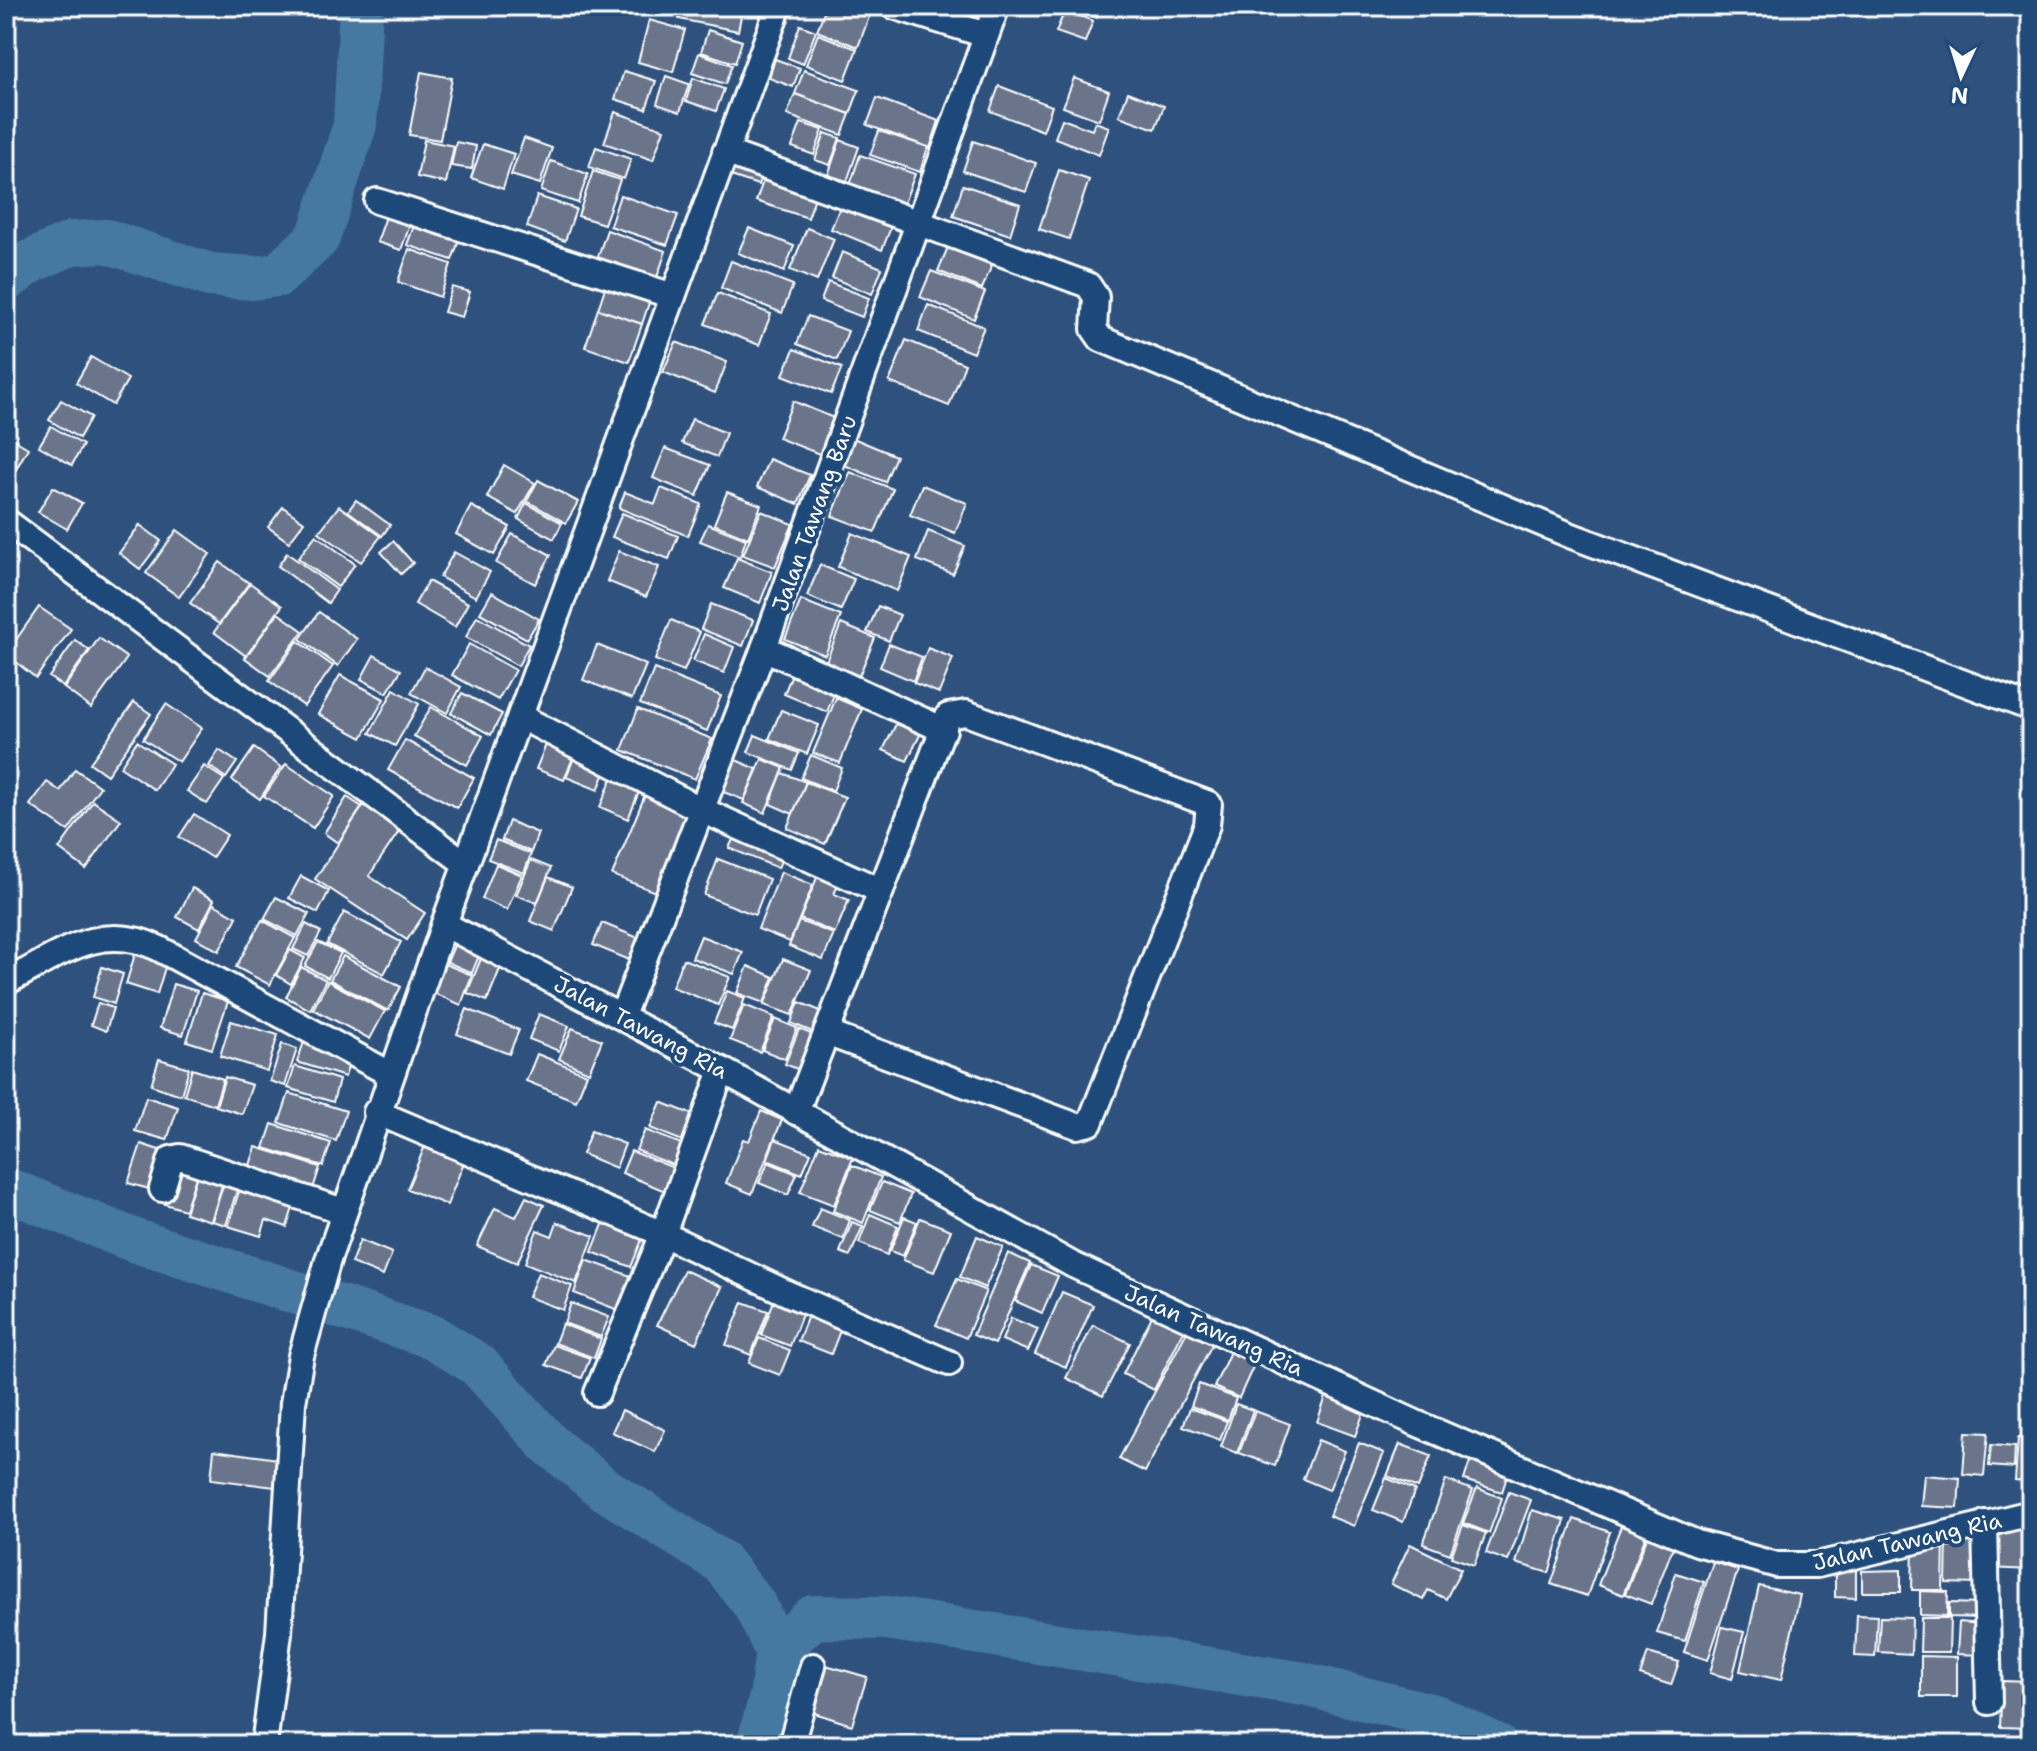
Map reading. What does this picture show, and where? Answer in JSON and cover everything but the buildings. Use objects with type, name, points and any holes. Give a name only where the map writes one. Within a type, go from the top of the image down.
[{"type":"street","points":[[264,1745],[279,1633],[293,1403],[301,1356],[328,1260],[376,1112],[779,6]]},
{"type":"street","points":[[893,6],[986,35]]},
{"type":"street","name":"Jalan Tawang Baru","points":[[622,1016],[764,648],[997,6]]},
{"type":"street","points":[[725,152],[1088,285],[1096,297],[1094,329],[1101,339],[1572,536],[2031,708]]},
{"type":"street","points":[[377,201],[673,296]]},
{"type":"street","points":[[6,521],[466,864]]},
{"type":"street","points":[[764,648],[944,730]]},
{"type":"street","points":[[796,1112],[826,1033],[881,891],[944,730],[948,716],[966,713],[1209,804],[1207,825],[1090,1123],[1082,1127],[826,1033]]},
{"type":"street","points":[[521,717],[702,810],[881,891]]},
{"type":"street","name":"Jalan Tawang Ria","points":[[444,924],[722,1070],[956,1203],[1098,1278],[1416,1423],[1697,1543],[1777,1565],[1817,1565],[2031,1513]]},
{"type":"street","points":[[6,982],[88,941],[119,936],[158,948],[390,1074]]},
{"type":"street","points":[[597,1393],[663,1234],[722,1070]]},
{"type":"street","points":[[376,1112],[663,1234],[789,1294],[949,1363]]},
{"type":"street","points":[[162,1189],[171,1159],[180,1157],[343,1211]]},
{"type":"street","points":[[1985,1523],[1989,1702]]},
{"type":"street","points":[[791,1745],[813,1666]]},
{"type":"waterway","points":[[6,280],[32,261],[72,243],[106,241],[210,275],[253,278],[278,275],[318,238],[355,125],[361,6]]},
{"type":"waterway","points":[[6,1189],[133,1240],[433,1337],[478,1365],[549,1444],[603,1488],[721,1562],[754,1604],[777,1651],[771,1697],[758,1745]]},
{"type":"waterway","points":[[777,1651],[813,1617],[887,1618],[1304,1684],[1435,1716],[1496,1745]]}]
